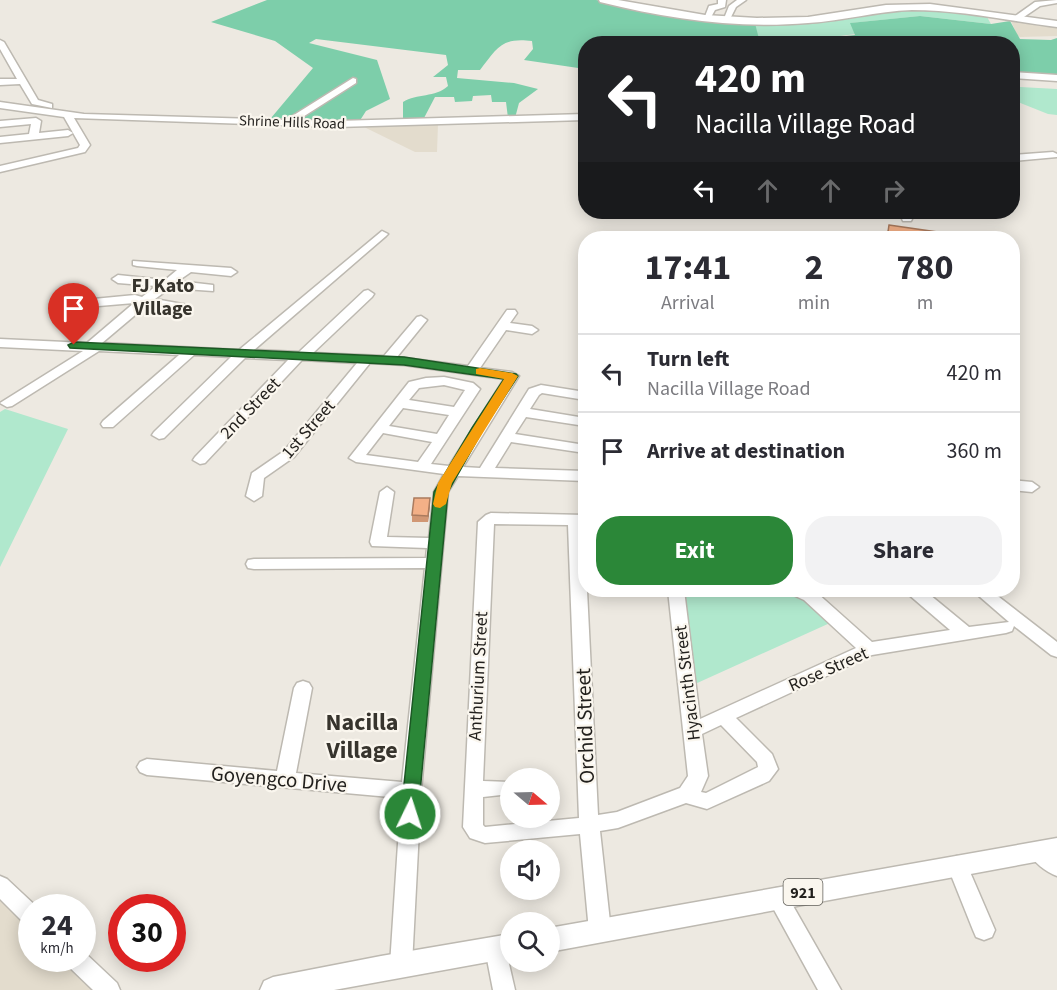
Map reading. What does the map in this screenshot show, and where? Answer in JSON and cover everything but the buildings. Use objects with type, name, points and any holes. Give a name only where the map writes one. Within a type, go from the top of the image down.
[{"type":"highway","points":[[604,0],[726,18],[802,20],[878,9],[913,7],[952,9],[1057,22]]},
{"type":"highway","points":[[617,0],[708,16]]},
{"type":"main road","name":"921","points":[[560,937],[1047,850]]},
{"type":"main road","points":[[273,990],[500,948]]},
{"type":"street","points":[[708,16],[712,8],[723,4],[723,0]]},
{"type":"street","points":[[726,18],[733,6],[742,0]]},
{"type":"street","points":[[1024,17],[1038,4],[1057,1]]},
{"type":"street","points":[[0,43],[35,102],[65,112],[85,145],[81,150],[0,169]]},
{"type":"street","points":[[1020,76],[1057,78]]},
{"type":"street","points":[[0,82],[22,81]]},
{"type":"street","points":[[289,122],[353,81]]},
{"type":"street","name":"Shrine Hills Road","points":[[0,105],[65,112],[289,122],[388,124],[578,117]]},
{"type":"street","points":[[567,118],[578,124]]},
{"type":"street","points":[[0,124],[36,121],[33,137]]},
{"type":"street","points":[[0,140],[68,133]]},
{"type":"street","points":[[1020,157],[1053,155]]},
{"type":"street","points":[[159,435],[243,353],[382,234]]},
{"type":"street","points":[[137,263],[231,272]]},
{"type":"street","points":[[7,403],[95,346],[143,301],[188,268]]},
{"type":"street","points":[[118,279],[210,288]]},
{"type":"street","name":"2nd Street","points":[[200,460],[301,356],[368,294]]},
{"type":"street","points":[[87,303],[126,299],[184,308]]},
{"type":"street","points":[[472,370],[511,313]]},
{"type":"street","points":[[388,360],[421,320]]},
{"type":"street","points":[[502,326],[532,330]]},
{"type":"street","points":[[3,345],[95,346],[388,360],[512,376],[441,492],[411,791],[401,965]]},
{"type":"street","points":[[108,424],[191,351]]},
{"type":"street","name":"1st Street","points":[[254,496],[257,476],[289,454],[367,359]]},
{"type":"street","points":[[422,467],[472,392],[469,386],[421,381],[414,385],[398,403],[356,458],[422,467],[452,471],[578,476]]},
{"type":"street","points":[[484,472],[537,390],[578,395]]},
{"type":"street","points":[[398,403],[459,412]]},
{"type":"street","points":[[521,412],[578,421]]},
{"type":"street","points":[[378,429],[441,439]]},
{"type":"street","points":[[506,437],[578,448]]},
{"type":"street","points":[[1020,486],[1032,487]]},
{"type":"street","points":[[387,492],[378,542],[435,543]]},
{"type":"street","name":"Anthurium Street","points":[[578,520],[488,519],[486,522],[473,827],[477,832],[485,834],[589,825]]},
{"type":"street","points":[[254,564],[433,563]]},
{"type":"street","name":"Orchid Street","points":[[583,597],[589,825],[600,931]]},
{"type":"street","name":"Hyacinth Street","points":[[677,597],[698,776],[694,787],[687,794]]},
{"type":"street","points":[[811,597],[869,649]]},
{"type":"street","points":[[922,597],[964,632]]},
{"type":"street","points":[[989,597],[1057,651]]},
{"type":"street","name":"Rose Street","points":[[693,730],[869,649],[1006,627]]},
{"type":"street","points":[[285,780],[303,688]]},
{"type":"street","points":[[589,825],[630,817],[687,794],[698,800],[707,801],[762,776],[768,769],[765,759],[723,716]]},
{"type":"street","name":"Goyengco Drive","points":[[147,767],[411,791]]},
{"type":"street","points":[[473,789],[500,788]]},
{"type":"street","points":[[1047,850],[1057,867]]},
{"type":"street","points":[[957,865],[984,930]]},
{"type":"street","points":[[0,885],[18,902]]},
{"type":"street","points":[[777,897],[831,990]]},
{"type":"street","points":[[90,972],[109,990]]},
{"type":"street","points":[[504,972],[504,990]]},
{"type":"shaded area","points":[[1011,21],[1057,26],[1057,36],[1020,37]]},
{"type":"shaded area","points":[[438,124],[437,152],[415,152],[362,126]]},
{"type":"shaded area","points":[[0,893],[18,910],[18,972],[82,972],[101,990],[0,990]]},
{"type":"green space","points":[[267,0],[596,0],[755,23],[758,36],[578,36],[578,68],[524,60],[533,49],[532,41],[522,40],[501,46],[480,70],[458,70],[457,78],[514,83],[538,89],[519,103],[515,118],[508,118],[506,102],[492,102],[491,95],[473,96],[472,101],[455,102],[454,97],[435,97],[424,118],[403,118],[403,102],[443,90],[448,86],[446,77],[433,77],[448,65],[446,55],[316,39],[309,43],[377,60],[390,99],[366,111],[359,122],[271,118],[313,68],[275,41],[211,22]]},
{"type":"green space","points":[[906,10],[937,10],[987,17],[991,24],[920,16],[851,23],[855,34],[840,36],[758,36],[755,23]]},
{"type":"green space","points":[[920,16],[991,24],[1010,21],[1018,36],[846,36],[855,35],[850,23]]},
{"type":"green space","points":[[1057,38],[1057,76],[1020,74],[1020,39],[1051,40]]},
{"type":"green space","points":[[1020,87],[1057,89],[1057,115],[1048,114],[1020,103]]},
{"type":"green space","points":[[5,409],[68,429],[0,567],[0,412]]},
{"type":"green space","points":[[683,597],[802,597],[830,623],[695,684]]},
{"type":"slow traffic","points":[[440,504],[442,488],[512,376],[480,371]]},
{"type":"district","name":"FJ Kato Village","points":[[163,296]]},
{"type":"district","name":"Nacilla Village","points":[[362,736]]},
{"type":"route","points":[[74,345],[404,361],[512,376],[478,428],[441,492],[410,814]]}]
